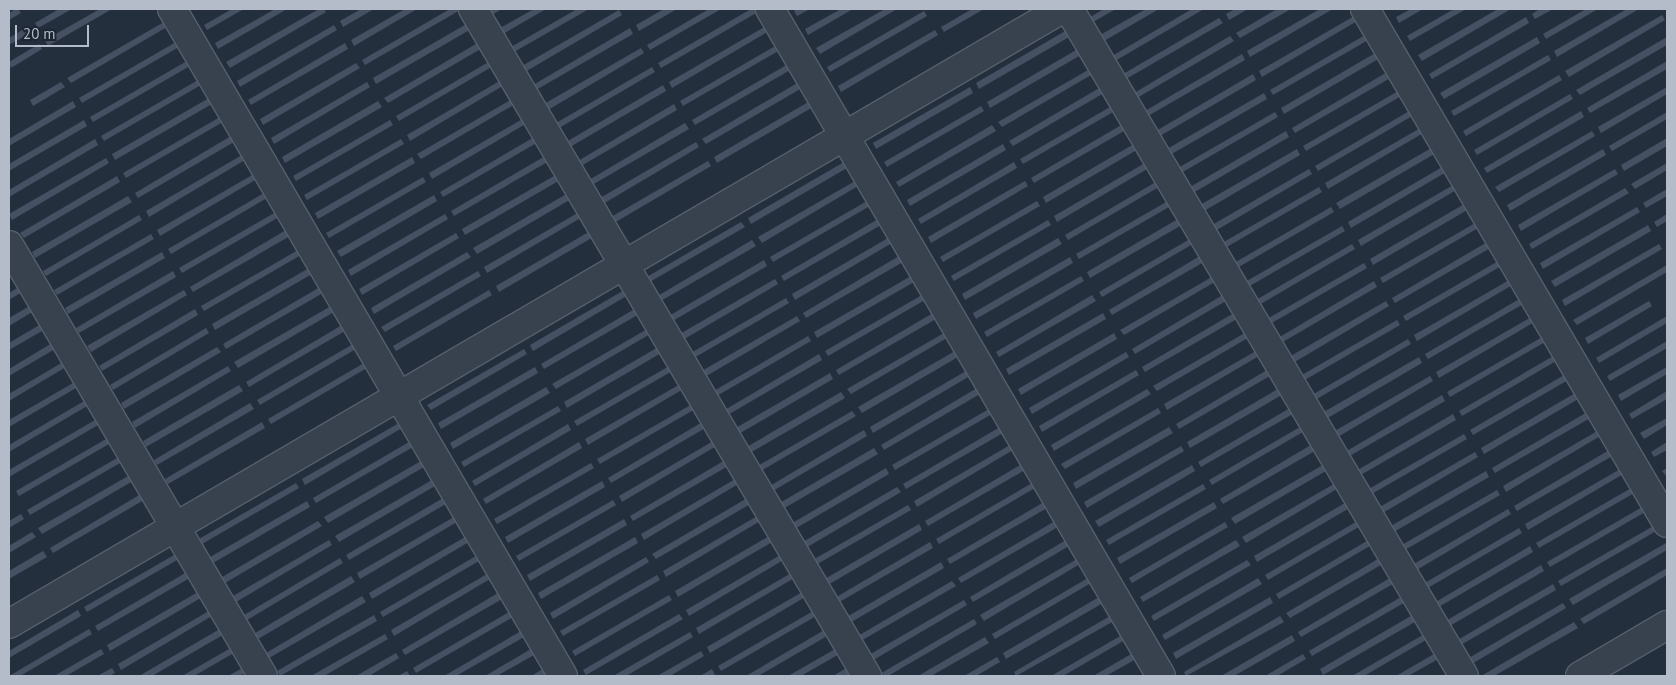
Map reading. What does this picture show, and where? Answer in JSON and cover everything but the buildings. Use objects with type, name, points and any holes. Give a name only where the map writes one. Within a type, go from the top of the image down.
[{"type":"lane","points":[[172,9],[563,676]]},
{"type":"lane","points":[[473,9],[867,676]]},
{"type":"lane","points":[[770,9],[1162,676]]},
{"type":"lane","points":[[9,624],[1062,9]]},
{"type":"lane","points":[[1069,9],[1464,676]]},
{"type":"lane","points":[[1365,9],[1667,524]]},
{"type":"lane","points":[[9,245],[263,676]]},
{"type":"lane","points":[[1580,676],[1667,625]]}]
